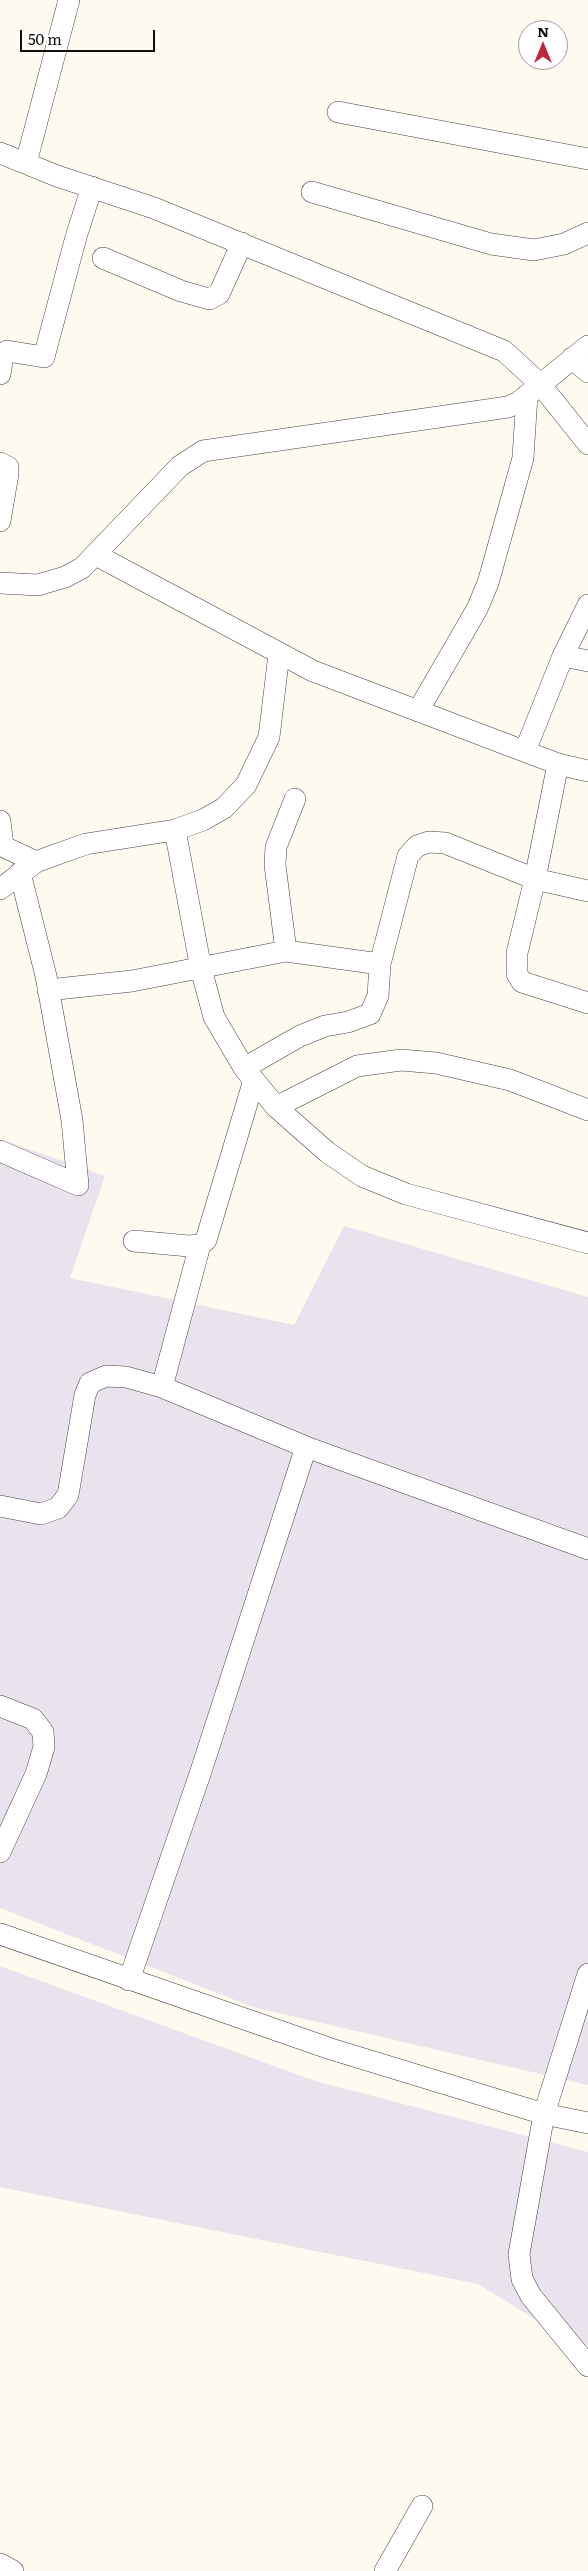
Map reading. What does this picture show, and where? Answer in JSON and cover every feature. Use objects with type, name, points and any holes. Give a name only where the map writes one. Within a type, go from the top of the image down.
[{"type":"street","points":[[26,163],[69,0]]},
{"type":"street","points":[[338,112],[588,160]]},
{"type":"street","points":[[0,153],[154,208],[504,351],[533,390],[588,444]]},
{"type":"street","points":[[0,374],[3,355],[7,351],[44,356],[73,246],[92,187]]},
{"type":"street","points":[[312,192],[500,245],[534,250],[564,244],[588,233]]},
{"type":"street","points":[[103,258],[181,291],[209,299],[219,294],[242,243]]},
{"type":"street","points":[[0,583],[38,585],[64,577],[82,568],[180,466],[203,451],[508,408],[583,359]]},
{"type":"street","points":[[418,711],[477,609],[488,583],[523,458],[533,390]]},
{"type":"street","points":[[0,463],[8,467],[0,521]]},
{"type":"street","points":[[96,555],[313,671],[558,764],[588,771]]},
{"type":"street","points":[[525,751],[564,656],[588,605]]},
{"type":"street","points":[[0,889],[28,867],[86,844],[175,830],[203,820],[224,808],[246,784],[269,737],[279,654]]},
{"type":"street","points":[[564,656],[588,661]]},
{"type":"street","points":[[558,764],[535,879],[517,953],[517,974],[522,982],[588,1003]]},
{"type":"street","points":[[286,950],[275,865],[276,847],[295,799]]},
{"type":"street","points":[[0,821],[2,846],[28,867],[72,1120],[78,1185],[0,1151]]},
{"type":"street","points":[[175,830],[201,969],[214,1017],[249,1074],[276,1107],[327,1152],[362,1176],[406,1194],[588,1243]]},
{"type":"street","points":[[162,1388],[200,1245],[206,1240],[249,1074],[300,1036],[326,1026],[348,1022],[370,1014],[378,996],[380,964],[408,856],[417,846],[429,842],[445,843],[535,879],[588,891]]},
{"type":"street","points":[[48,990],[132,981],[201,969],[286,950],[380,964]]},
{"type":"street","points":[[276,1107],[357,1066],[401,1060],[436,1063],[510,1080],[588,1110]]},
{"type":"street","points":[[134,1241],[174,1246],[200,1245]]},
{"type":"street","points":[[0,1506],[20,1512],[41,1514],[58,1508],[68,1495],[85,1395],[90,1383],[106,1376],[126,1377],[162,1388],[306,1447],[588,1549]]},
{"type":"street","points":[[129,1980],[200,1774],[306,1447]]},
{"type":"street","points":[[0,1706],[33,1719],[43,1732],[44,1747],[36,1774],[0,1852]]},
{"type":"street","points":[[0,1934],[331,2049],[544,2114],[588,2123]]},
{"type":"street","points":[[588,1974],[544,2114],[519,2254],[522,2279],[531,2296],[588,2366]]},
{"type":"street","points":[[385,2571],[422,2506]]},
{"type":"street","points":[[0,2564],[13,2571]]},
{"type":"shaded area","points":[[0,1139],[105,1176],[70,1278],[294,1325],[344,1226],[588,1297],[588,2085],[253,2007],[0,1908]]},
{"type":"shaded area","points":[[0,1966],[315,2081],[588,2152],[588,2345],[572,2342],[478,2284],[0,2187]]}]
